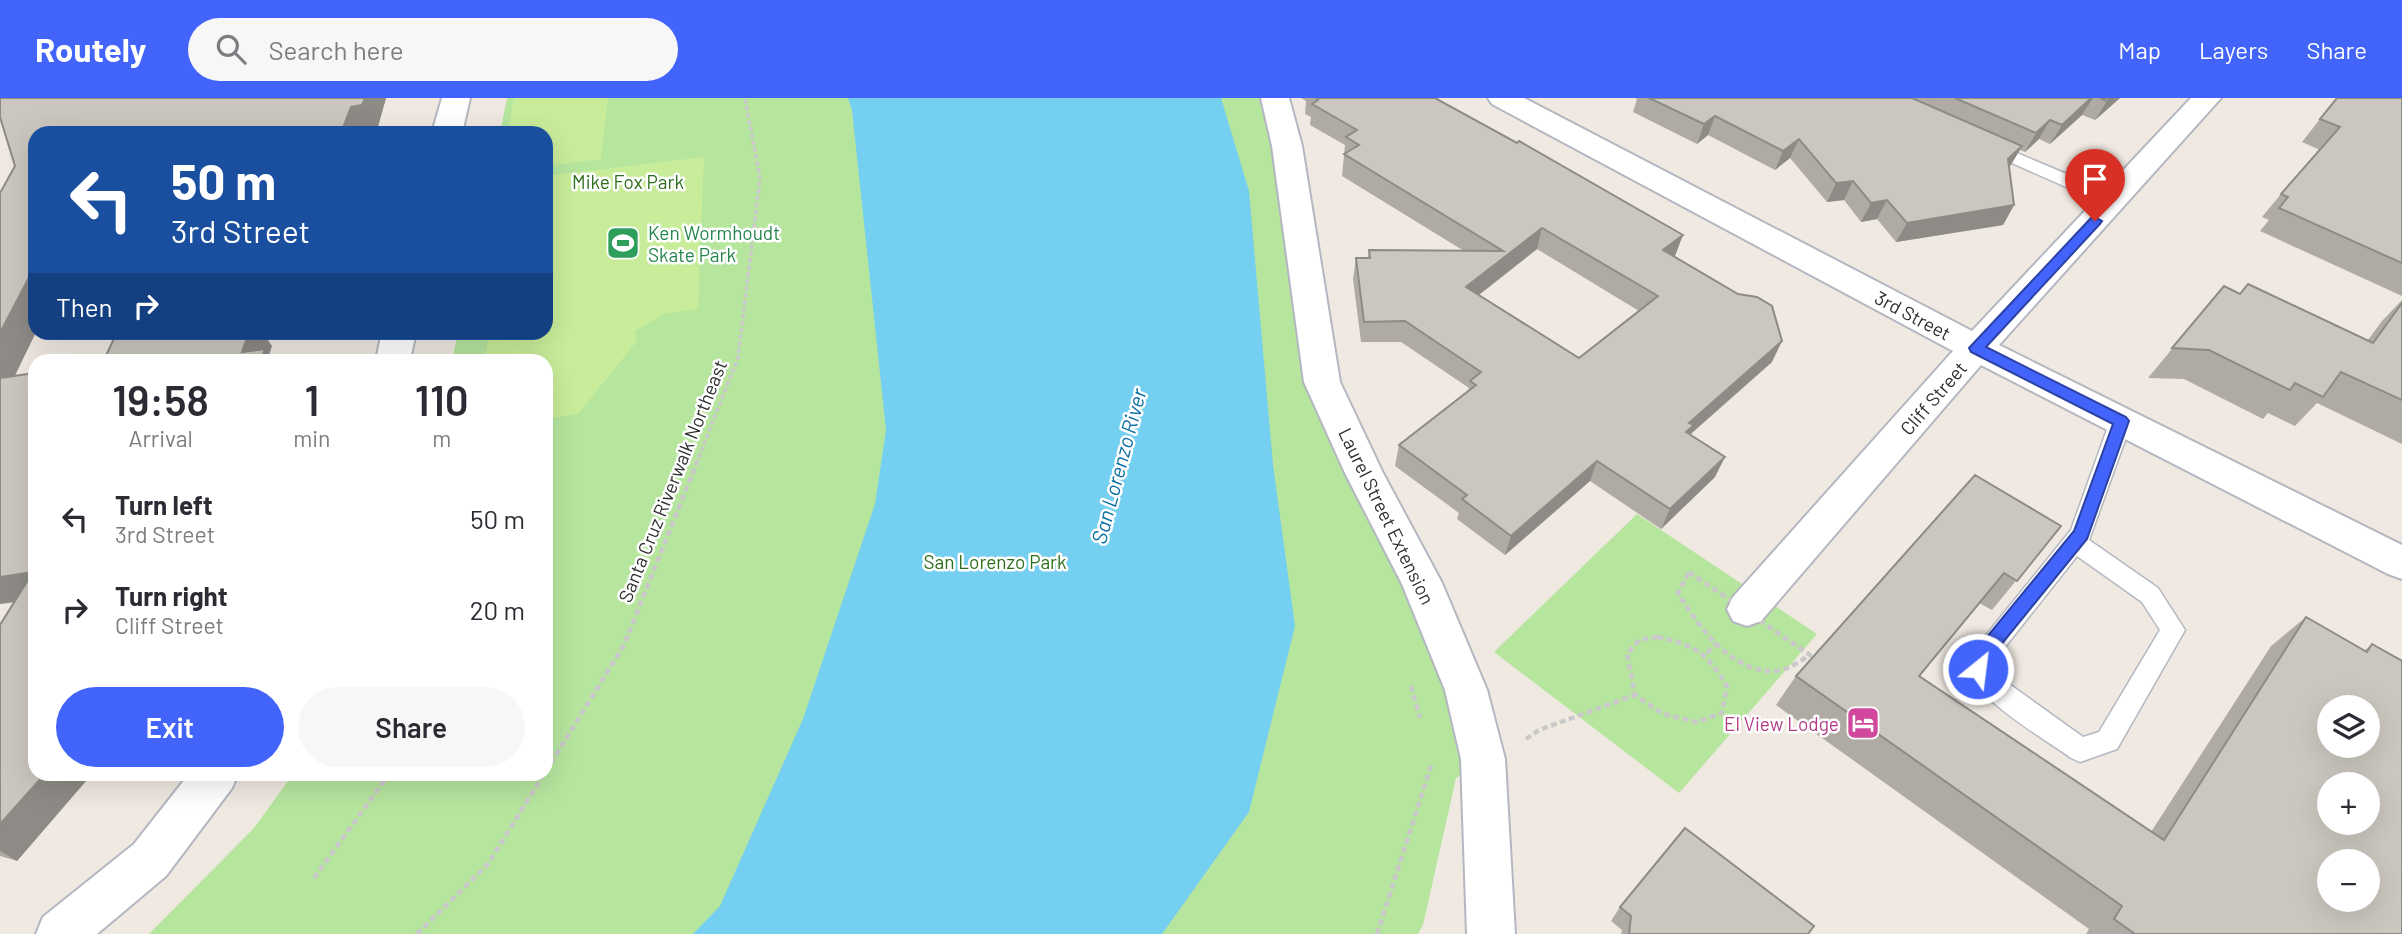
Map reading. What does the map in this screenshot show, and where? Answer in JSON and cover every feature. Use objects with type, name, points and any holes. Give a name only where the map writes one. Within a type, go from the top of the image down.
[{"type":"street","points":[[449,126],[456,98]]},
{"type":"street","name":"Laurel Street Extension","points":[[1275,98],[1287,146],[1322,382],[1364,473],[1422,583],[1466,690],[1483,759],[1491,934]]},
{"type":"street","name":"3rd Street","points":[[1502,98],[1976,348],[2402,563]]},
{"type":"street","name":"Cliff Street","points":[[1747,609],[1976,348],[2207,98]]},
{"type":"street","points":[[60,934],[150,860],[211,781]]},
{"type":"lane","points":[[1966,136],[2114,201]]},
{"type":"lane","points":[[2075,542],[2150,595],[2173,630],[2108,741],[2080,750],[1989,684],[1978,669],[1978,660],[2081,534],[2121,421]]},
{"type":"path","name":"Santa Cruz Riverwalk Northeast","points":[[553,759],[624,645],[738,358],[761,178],[745,98]]},
{"type":"path","points":[[1657,637],[1683,642],[1707,653],[1727,686],[1722,713],[1697,722],[1663,714],[1635,695],[1626,654],[1639,640],[1657,637]]},
{"type":"path","points":[[1707,653],[1717,643]]},
{"type":"path","points":[[1538,730],[1635,695]]},
{"type":"path","points":[[314,878],[384,781]]},
{"type":"path","name":"Santa Cruz Riverwalk Northeast","points":[[417,934],[488,864],[539,781]]},
{"type":"green space","name":"San Lorenzo Park","points":[[507,98],[1275,98],[1322,382],[1483,759],[1456,778],[1423,925],[1418,934],[149,934],[254,828],[288,781],[553,781],[553,354],[453,354],[456,340],[553,340],[553,126],[501,126]]},
{"type":"green space","points":[[514,98],[608,98],[601,159],[553,165],[553,126],[509,126]]},
{"type":"green space","name":"Ken Wormhoudt Skate Park","points":[[704,157],[698,309],[664,314],[635,331],[637,341],[578,414],[553,418],[553,354],[485,354],[488,340],[553,340],[553,175]]},
{"type":"green space","points":[[1637,514],[1817,634],[1679,793],[1494,652]]},
{"type":"water","name":"San Lorenzo River","points":[[848,98],[1221,98],[1249,191],[1273,465],[1295,626],[1249,812],[1162,934],[693,934],[720,906],[803,719],[875,504],[886,430],[852,110]]},
{"type":"building","points":[[0,98],[365,98],[362,105],[351,107],[344,126],[28,126],[28,279],[0,333],[0,193],[15,166],[0,117]]},
{"type":"building","points":[[1316,98],[1435,98],[1517,143],[1519,141],[1683,235],[1663,250],[1738,294],[1757,297],[1772,306],[1782,341],[1689,423],[1694,425],[1686,432],[1725,457],[1670,509],[1597,461],[1511,536],[1462,499],[1467,495],[1399,445],[1476,385],[1470,381],[1481,372],[1405,321],[1364,322],[1356,258],[1370,258],[1369,250],[1503,251],[1344,154],[1359,145],[1346,137],[1357,130],[1312,104],[1318,100]],"holes":[[[1542,228],[1658,296],[1579,358],[1466,287]]]},
{"type":"building","points":[[1649,98],[1912,98],[2022,146],[2008,159],[2014,205],[1907,223],[1887,200],[1871,203],[1853,181],[1836,183],[1799,139],[1783,151],[1715,116],[1704,124]]},
{"type":"building","points":[[1955,98],[2091,98],[2062,125],[2050,120],[2036,133]]},
{"type":"building","points":[[2337,98],[2402,98],[2402,263],[2279,208],[2288,197],[2281,194],[2340,127],[2320,119]]},
{"type":"building","points":[[2248,284],[2373,343],[2402,303],[2402,400],[2341,372],[2323,397],[2295,383],[2290,390],[2209,350],[2172,348],[2224,286],[2240,294]]},
{"type":"building","points":[[113,340],[246,340],[242,352],[265,349],[263,354],[107,354]]},
{"type":"building","points":[[28,374],[28,573],[0,577],[0,378]]},
{"type":"building","name":"El View Lodge","points":[[1975,475],[2061,526],[2017,581],[2004,573],[1919,676],[2164,840],[2306,617],[2367,652],[2372,644],[2402,661],[2402,934],[2135,934],[2114,919],[2122,906],[1796,676]]},
{"type":"building","points":[[28,580],[28,781],[39,781],[0,824],[0,625]]},
{"type":"building","points":[[1685,828],[1814,926],[1808,934],[1629,934],[1631,916],[1620,907]]},
{"type":"place","name":"Ken Wormhoudt Skate Park","points":[[623,243]]},
{"type":"place","name":"El View Lodge","points":[[1863,723]]},
{"type":"route","points":[[1978,669],[1978,660],[2081,534],[2121,421],[1976,348],[2095,221]]},
{"type":"park label","name":"Mike Fox Park","points":[[628,181]]}]
